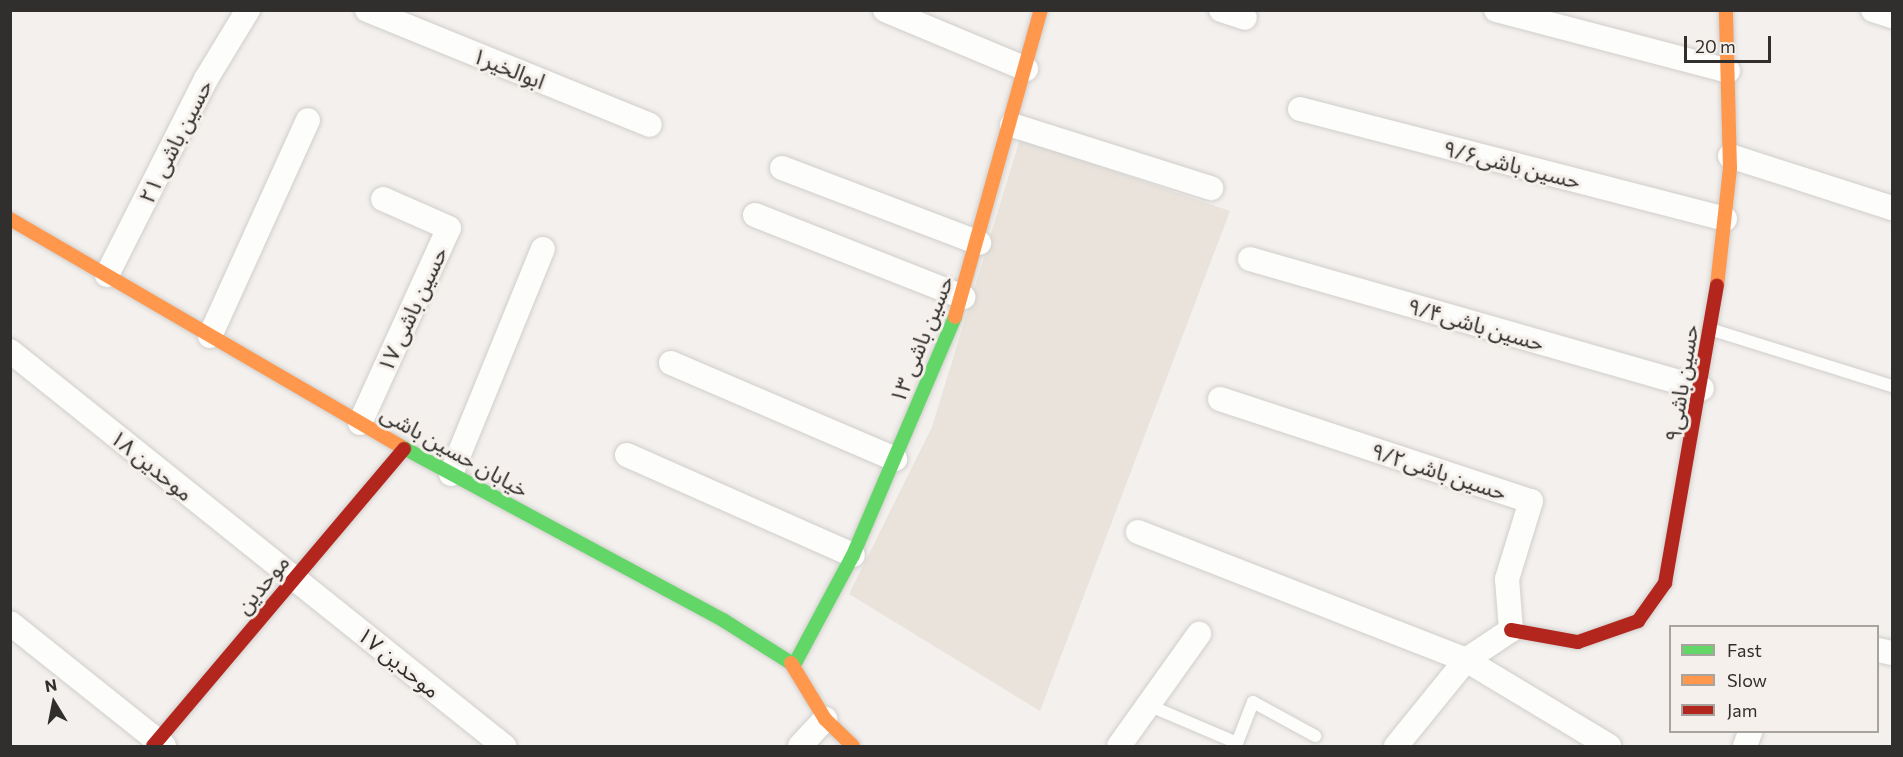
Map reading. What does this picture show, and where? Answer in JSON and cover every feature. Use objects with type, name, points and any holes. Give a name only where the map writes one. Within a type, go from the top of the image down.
[{"type":"street","name":"حسین باشی ۲۱","points":[[107,275],[206,79],[248,10]]},
{"type":"street","name":"ابوالخیر۱","points":[[367,10],[650,126]]},
{"type":"street","points":[[885,10],[1026,69]]},
{"type":"street","name":"حسین باشی ۱۳","points":[[794,665],[853,555],[896,459],[963,297],[1012,125],[1041,10]]},
{"type":"street","points":[[1221,10],[1245,18]]},
{"type":"street","points":[[1496,10],[1728,71]]},
{"type":"street","name":"حسین باشی۹","points":[[1511,630],[1578,642],[1638,621],[1665,583],[1712,329],[1725,219],[1730,156],[1726,10]]},
{"type":"street","points":[[1874,10],[1893,16]]},
{"type":"street","name":"حسین باشی۹/۶","points":[[1299,109],[1725,219]]},
{"type":"street","points":[[210,336],[308,120]]},
{"type":"street","points":[[1012,125],[1211,188]]},
{"type":"street","points":[[1730,156],[1893,208]]},
{"type":"street","points":[[783,168],[979,243]]},
{"type":"street","name":"حسین باشی ۱۷","points":[[360,423],[449,228],[383,199]]},
{"type":"street","points":[[755,215],[963,297]]},
{"type":"street","name":"خیابان حسین باشی","points":[[10,219],[404,449],[723,620],[794,665],[825,719],[853,747]]},
{"type":"street","points":[[451,474],[543,249]]},
{"type":"street","name":"حسین باشی۹/۴","points":[[1250,259],[1702,388]]},
{"type":"street","name":"موحدین ۱۸","points":[[10,351],[294,578]]},
{"type":"street","points":[[671,363],[896,459]]},
{"type":"street","name":"حسین باشی۹/۲","points":[[1220,399],[1531,501],[1507,579],[1511,630]]},
{"type":"street","name":"موحدین","points":[[158,745],[294,578],[404,449]]},
{"type":"street","points":[[627,455],[853,555]]},
{"type":"street","points":[[1138,532],[1466,660],[1609,747]]},
{"type":"street","name":"موحدین ۱۷","points":[[294,578],[504,747]]},
{"type":"street","points":[[10,622],[158,745]]},
{"type":"street","points":[[1396,747],[1466,660],[1511,630]]},
{"type":"street","points":[[1119,747],[1198,634]]},
{"type":"street","points":[[800,747],[825,719]]},
{"type":"lane","points":[[1712,329],[1893,386]]},
{"type":"lane","points":[[1149,705],[1237,742],[1253,702],[1315,736]]},
{"type":"shaded area","points":[[1020,139],[1230,211],[1040,711],[849,594],[932,427]]},
{"type":"traffic: fast","points":[[794,665],[853,555],[955,317]]},
{"type":"traffic: fast","points":[[400,446],[723,620],[791,663]]},
{"type":"traffic: slow","points":[[955,317],[1041,10]]},
{"type":"traffic: slow","points":[[1717,286],[1730,168],[1726,10]]},
{"type":"traffic: slow","points":[[10,219],[400,446]]},
{"type":"traffic: slow","points":[[791,663],[825,719],[853,746]]},
{"type":"traffic: jam","points":[[1511,630],[1578,642],[1638,621],[1665,583],[1717,286]]},
{"type":"traffic: jam","points":[[153,746],[404,449]]}]
